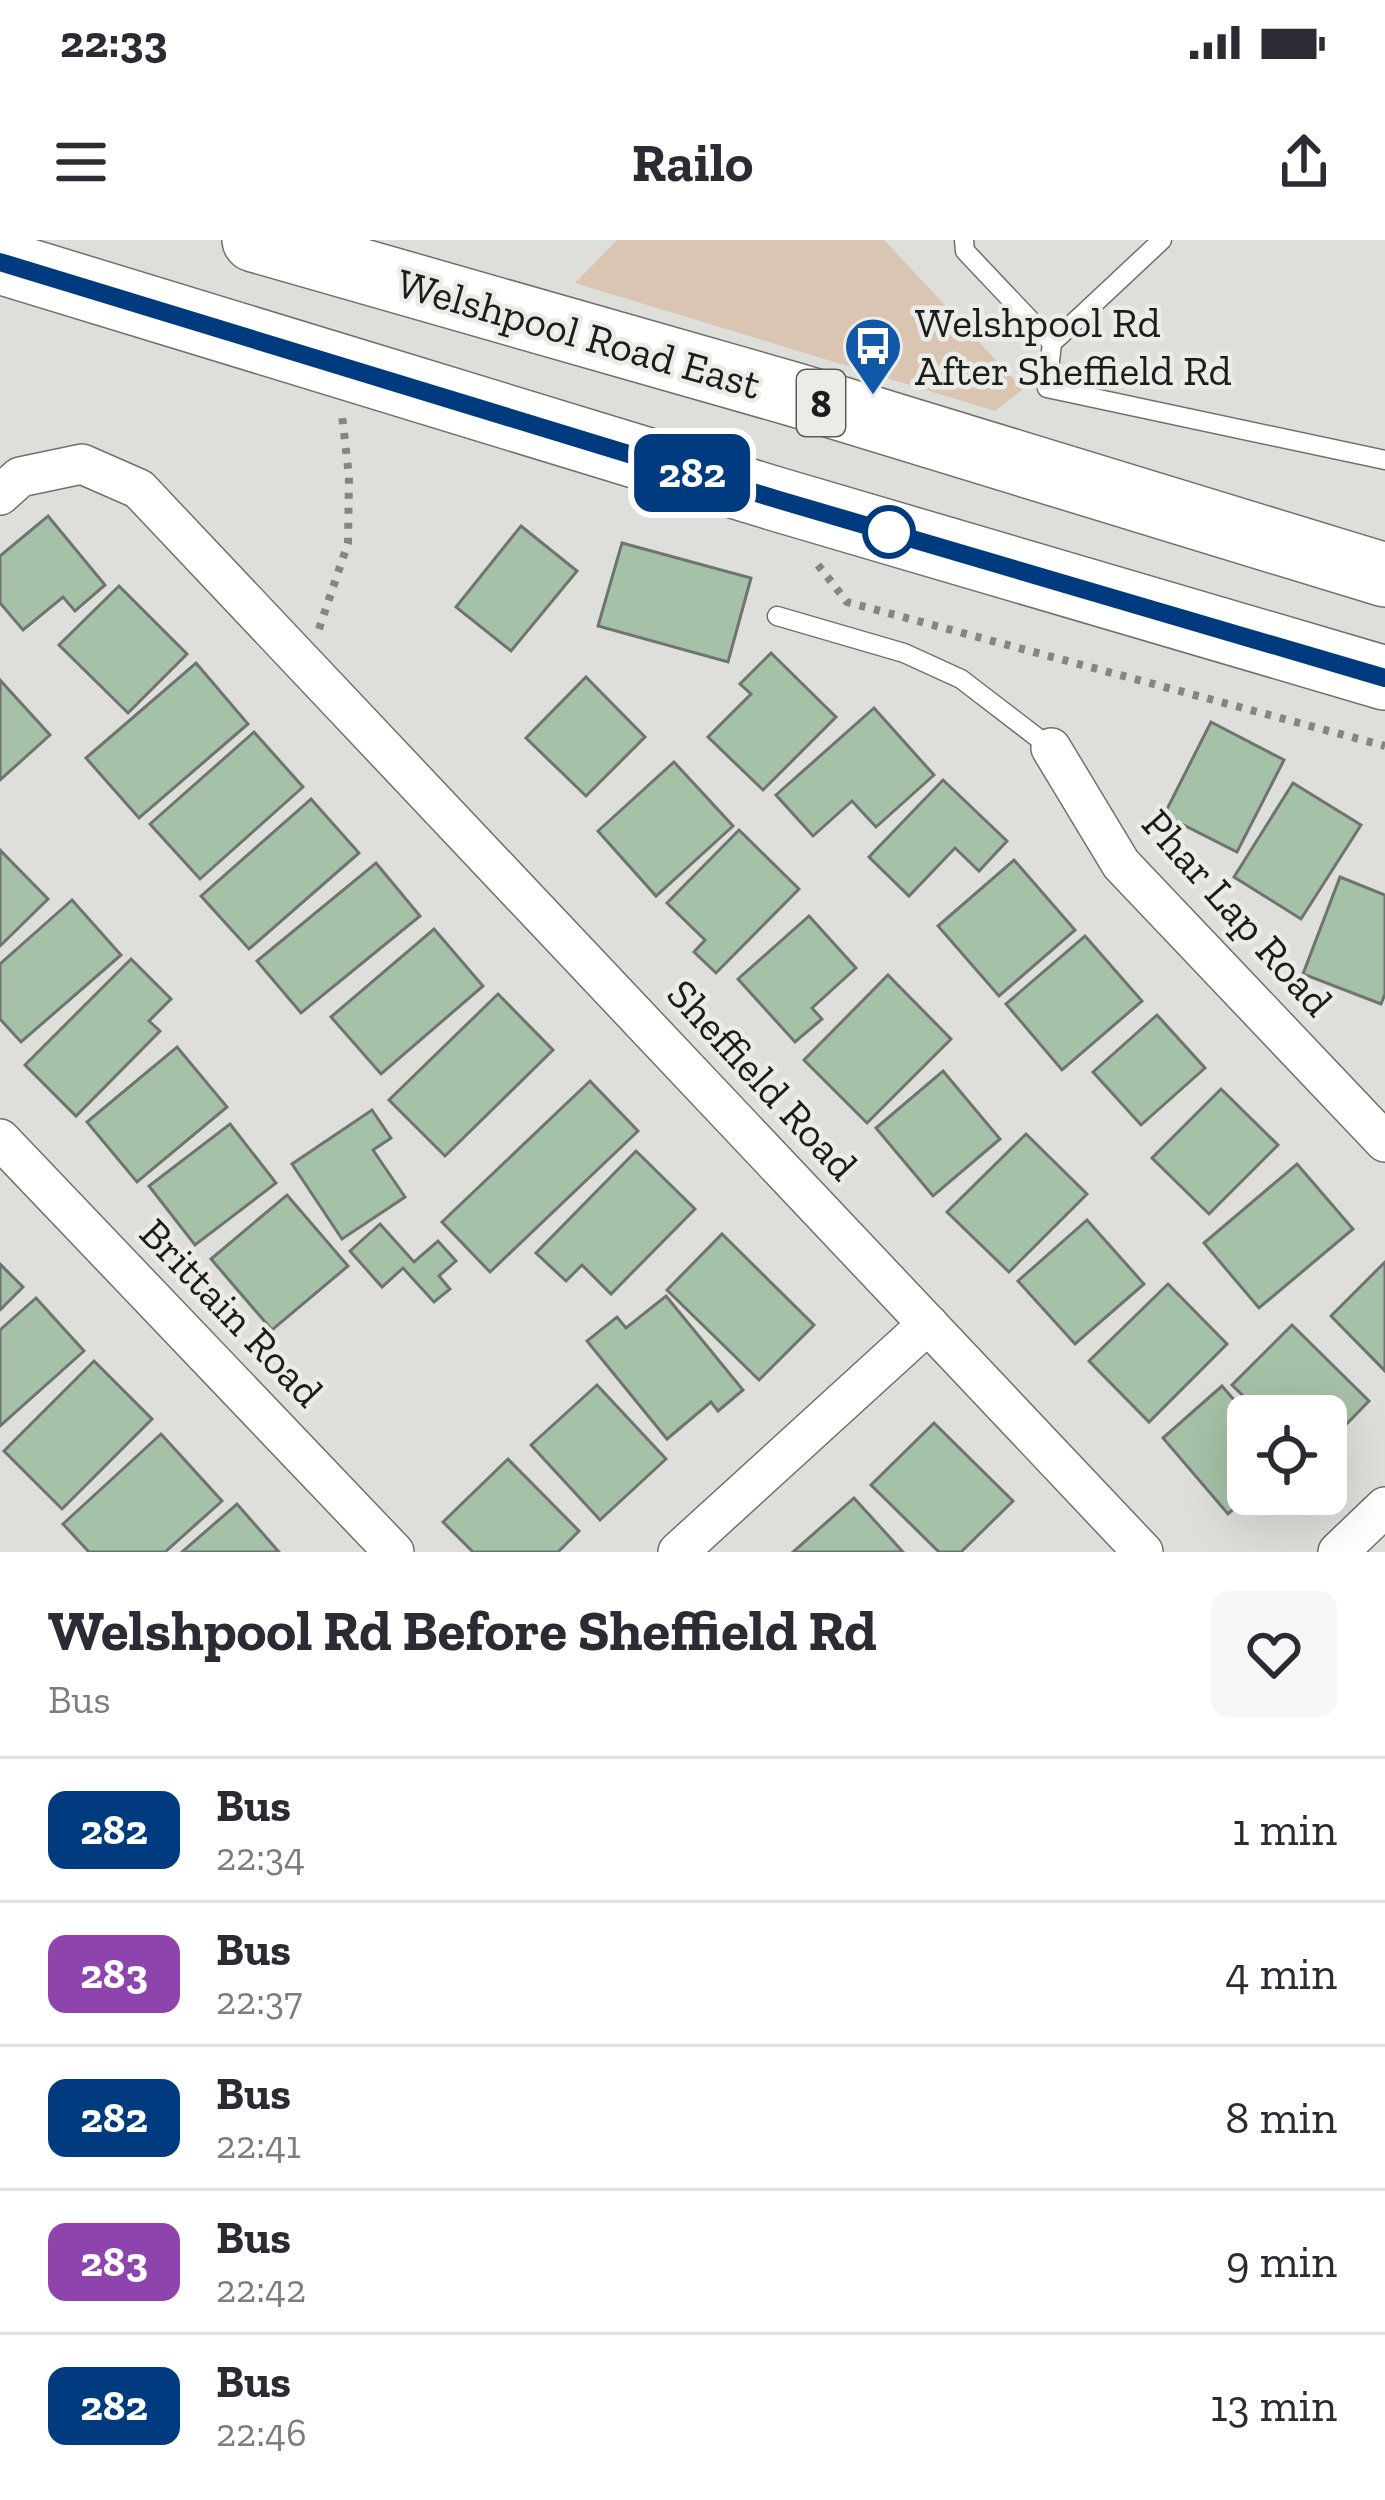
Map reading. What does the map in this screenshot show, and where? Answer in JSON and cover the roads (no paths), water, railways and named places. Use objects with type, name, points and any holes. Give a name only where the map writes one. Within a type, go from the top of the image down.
[{"type":"highway","name":"Welshpool Road East","points":[[254,240],[796,395],[1385,575]]},
{"type":"highway","points":[[0,262],[1385,678]]},
{"type":"street","name":"Sheffield Road","points":[[0,495],[20,477],[82,464],[139,489],[1143,1552]]},
{"type":"street","name":"Phar Lap Road","points":[[1051,748],[1121,864],[1385,1142]]},
{"type":"street","name":"Brittain Road","points":[[0,1139],[394,1552]]},
{"type":"street","points":[[678,1552],[928,1324]]},
{"type":"street","points":[[1338,1552],[1385,1507]]},
{"type":"lane","points":[[964,240],[965,251],[1052,343]]},
{"type":"lane","points":[[1162,240],[1052,343],[1047,388],[1385,460]]},
{"type":"lane","name":"Phar Lap Road","points":[[776,616],[904,653],[961,680],[1051,748]]},
{"type":"place","name":"Welshpool Rd After Sheffield Rd","points":[[873,397]]}]
